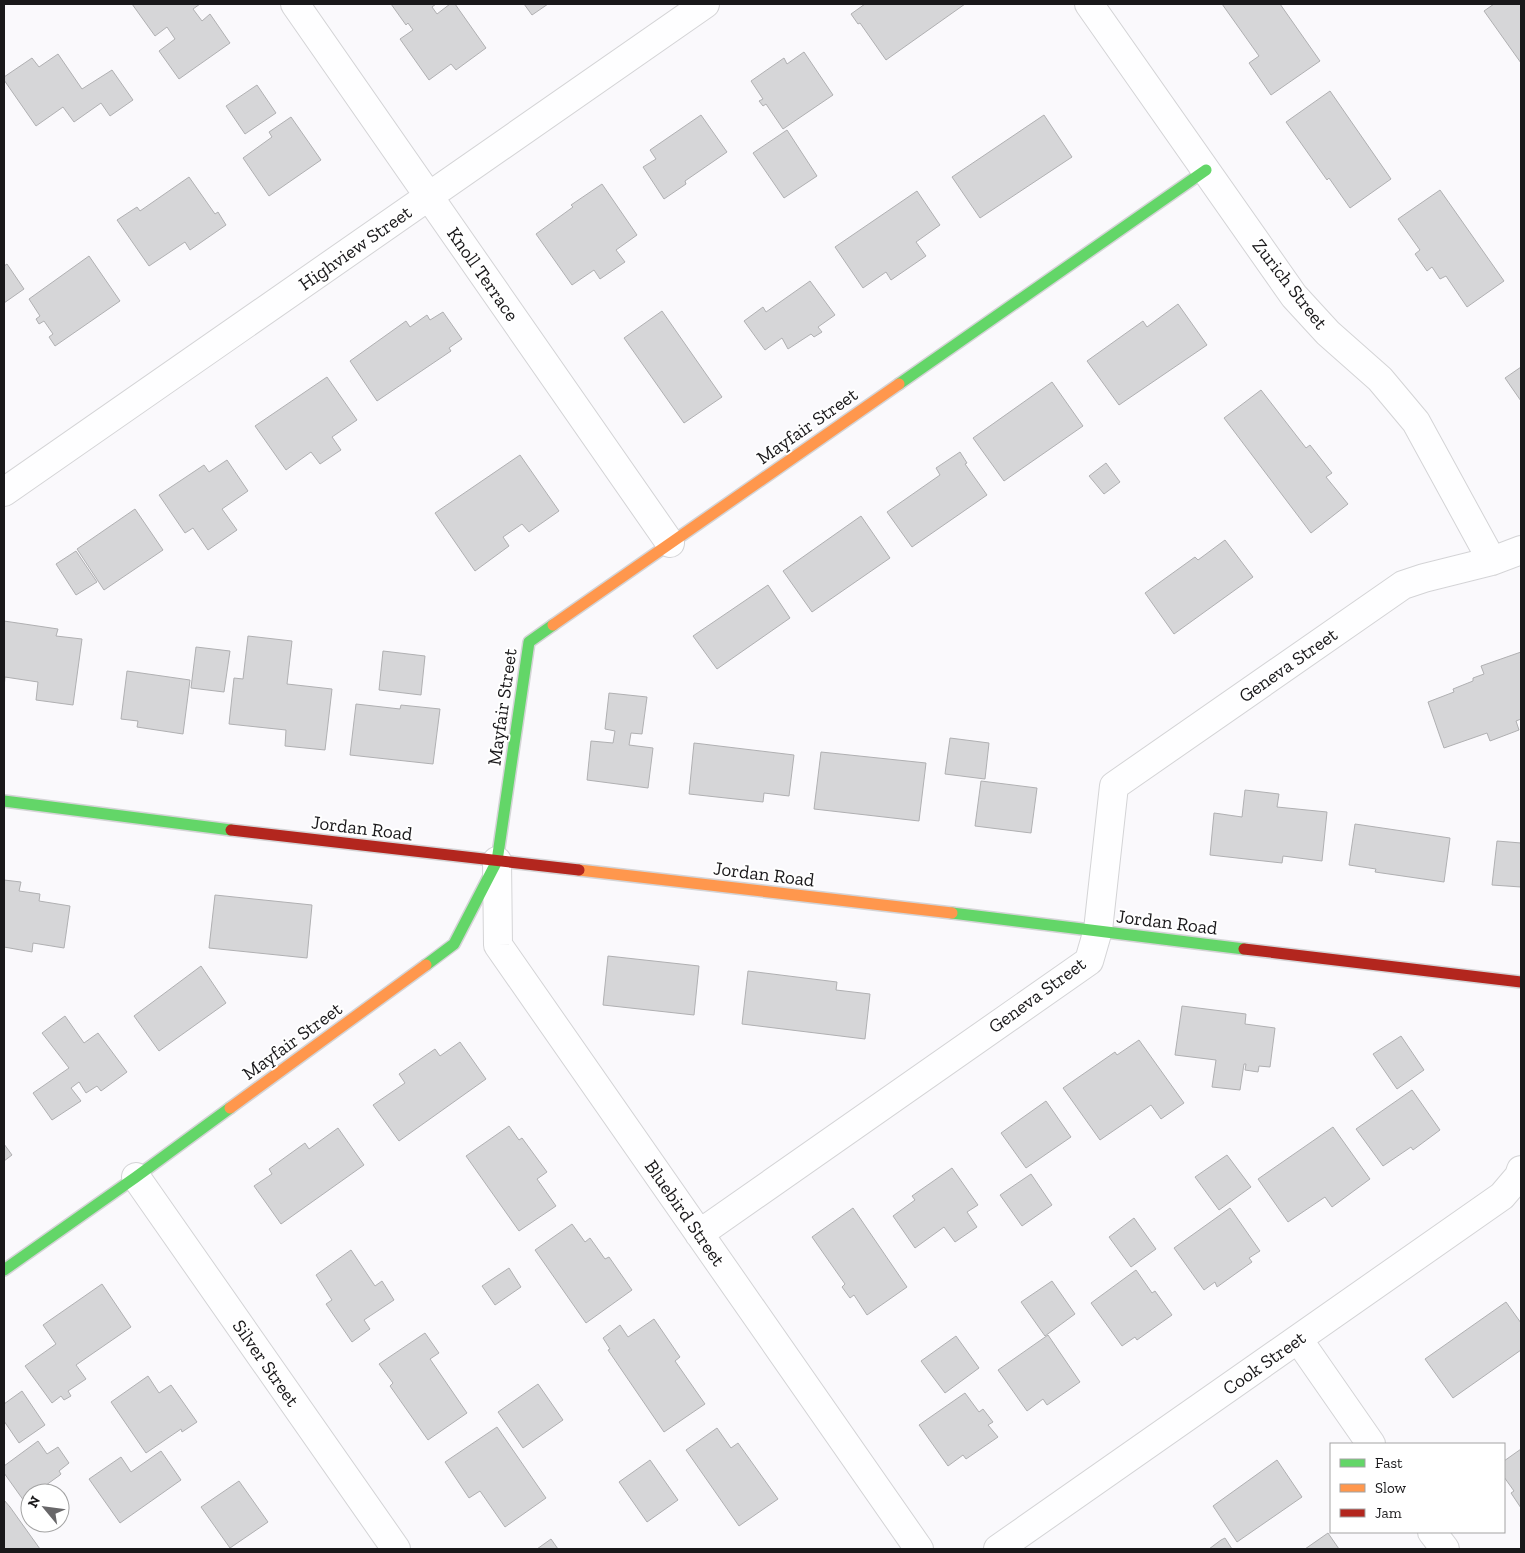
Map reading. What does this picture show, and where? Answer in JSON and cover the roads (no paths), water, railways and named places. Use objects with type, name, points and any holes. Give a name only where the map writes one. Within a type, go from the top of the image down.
[{"type":"street","name":"Knoll Terrace","points":[[295,4],[670,543]]},
{"type":"street","name":"Highview Street","points":[[4,492],[705,4]]},
{"type":"street","name":"Zurich Street","points":[[1089,4],[1294,296],[1328,333],[1380,378],[1416,422],[1492,561]]},
{"type":"street","name":"Mayfair Street","points":[[4,1270],[136,1177],[454,944],[497,862],[529,642],[1206,170]]},
{"type":"street","name":"Geneva Street","points":[[700,1234],[1089,961],[1098,930],[1114,786],[1403,585],[1492,561],[1521,550]]},
{"type":"street","name":"Jordan Road","points":[[4,801],[497,862],[1098,930],[1521,982]]},
{"type":"street","name":"Bluebird Street","points":[[497,862],[498,945],[919,1549]]},
{"type":"street","name":"Cook Street","points":[[998,1549],[1502,1196],[1519,1176],[1521,1170]]},
{"type":"street","name":"Silver Street","points":[[136,1177],[396,1549]]},
{"type":"street","points":[[1298,1340],[1370,1443]]},
{"type":"street","points":[[1433,1533],[1445,1549]]}]
